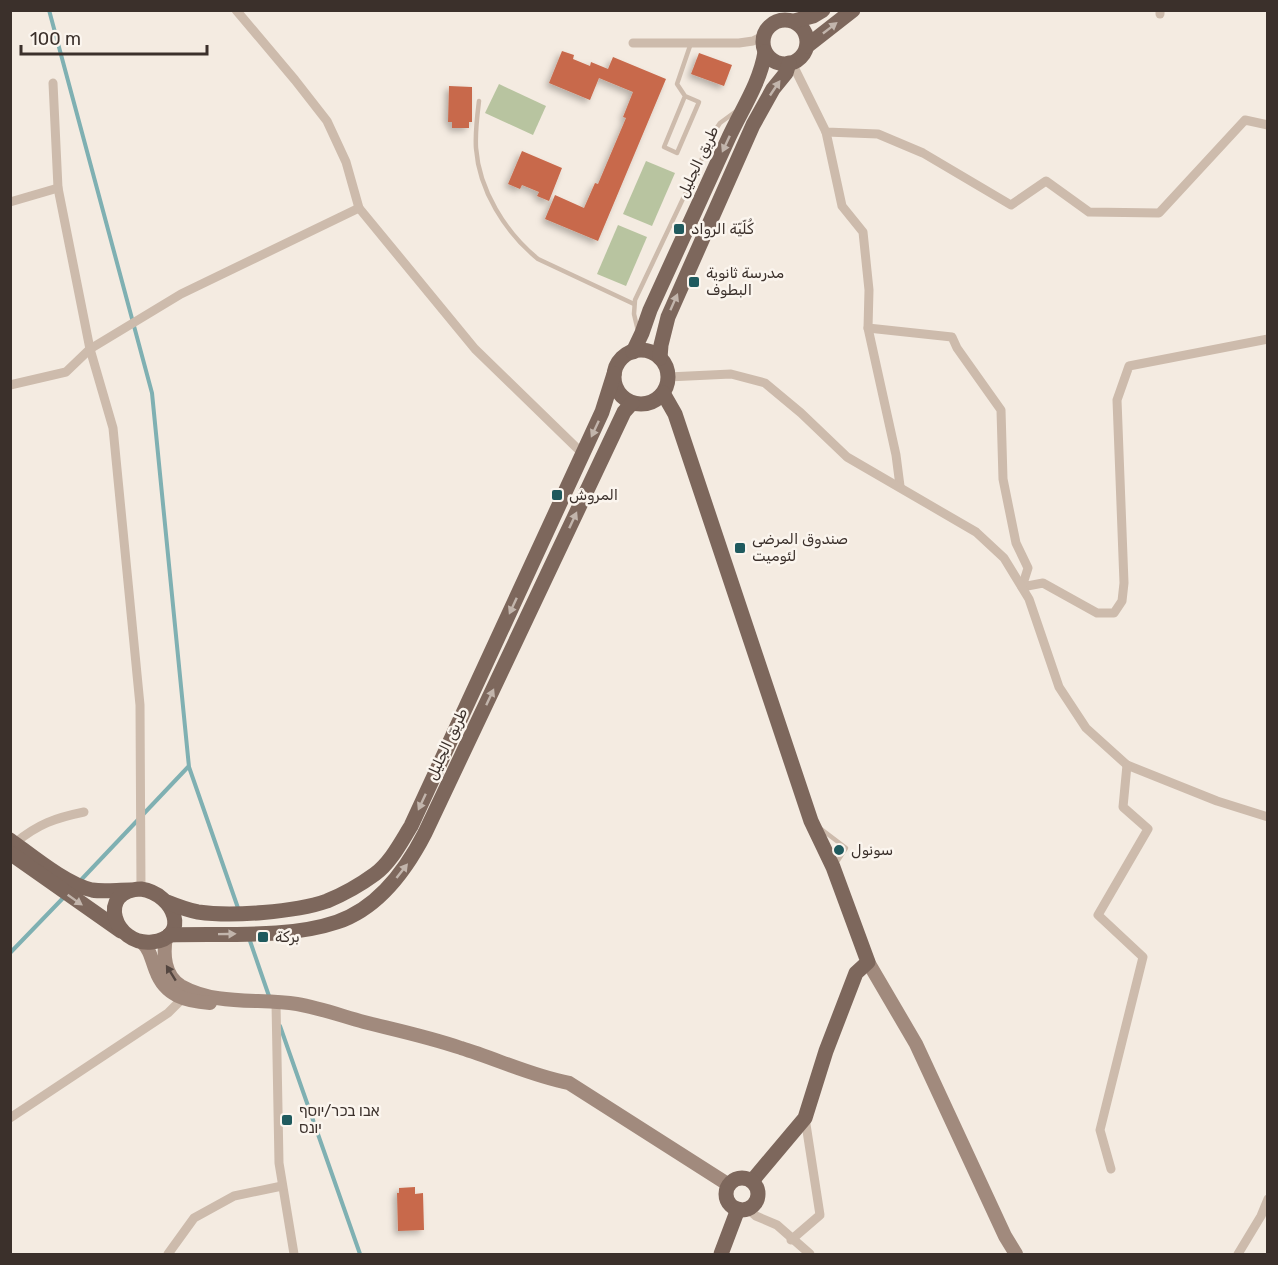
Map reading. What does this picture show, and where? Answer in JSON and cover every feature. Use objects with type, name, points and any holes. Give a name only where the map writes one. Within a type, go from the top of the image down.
[{"type":"main road","name":"طريق الجليل","points":[[633,352],[651,306],[762,68],[769,10]]},
{"type":"main road","points":[[791,63],[779,63],[772,60],[765,42],[772,23],[790,17],[813,16],[823,10]]},
{"type":"main road","points":[[660,358],[668,317],[753,125],[791,63],[804,53],[807,46],[853,10]]},
{"type":"main road","points":[[790,17],[805,32],[807,46]]},
{"type":"main road","points":[[647,351],[660,358],[667,368],[668,377],[663,393],[649,403],[632,403],[618,392],[614,374],[622,358],[633,352],[647,351]]},
{"type":"main road","name":"طريق الجليل","points":[[167,902],[192,911],[225,914],[292,908],[325,901],[353,889],[377,872],[398,848],[411,826],[583,454],[602,412],[614,374]]},
{"type":"main road","points":[[663,393],[675,414],[811,821],[833,867],[868,962],[856,973],[826,1051],[805,1118],[752,1181]]},
{"type":"main road","name":"طريق الجليل","points":[[167,936],[271,933],[338,922],[363,909],[387,889],[404,870],[425,833],[624,412],[632,403]]},
{"type":"main road","points":[[12,846],[80,886],[103,891],[136,889],[157,893],[172,909],[175,921],[167,936],[155,942],[142,942],[130,938],[12,846]]},
{"type":"main road","points":[[124,933],[115,918],[115,904],[121,895],[136,889]]},
{"type":"main road","points":[[743,1209],[733,1207],[727,1199],[727,1190],[729,1185],[740,1178],[752,1181]]},
{"type":"main road","points":[[721,1254],[743,1209],[755,1203],[758,1194],[752,1181]]},
{"type":"street","points":[[236,10],[327,121],[346,162],[359,208],[475,350],[583,454]]},
{"type":"street","points":[[633,43],[765,42]]},
{"type":"street","points":[[791,63],[826,132],[842,206],[863,232],[869,290],[868,328],[896,455],[900,486]]},
{"type":"street","points":[[53,83],[58,188],[90,350],[113,428],[139,694],[136,889]]},
{"type":"street","points":[[826,132],[878,134],[923,153],[1011,205],[1046,181],[1089,212],[1159,213],[1245,120],[1268,126]]},
{"type":"street","points":[[10,202],[58,188]]},
{"type":"street","points":[[10,384],[66,372],[90,350],[181,294],[359,208]]},
{"type":"street","points":[[868,328],[952,337],[957,348],[1001,410],[1003,479],[1016,543],[1028,568],[1022,587]]},
{"type":"street","points":[[1022,587],[1043,583],[1098,613],[1114,613],[1122,601],[1124,583],[1117,400],[1129,366],[1268,339]]},
{"type":"street","points":[[668,377],[730,374],[765,383],[801,413],[847,457],[976,532],[1004,558],[1029,599],[1059,687],[1086,728],[1127,765],[1217,801],[1268,817]]},
{"type":"street","points":[[1111,1169],[1100,1130],[1143,957],[1098,915],[1148,829],[1123,807],[1127,765]]},
{"type":"street","points":[[12,846],[31,829],[54,818],[84,812]]},
{"type":"street","points":[[167,936],[164,953],[166,966],[186,994]]},
{"type":"street","points":[[142,942],[152,955],[155,969],[164,987],[171,993],[242,1001],[298,1004],[460,1047],[549,1079],[569,1083],[729,1185]]},
{"type":"street","points":[[868,962],[916,1044],[1005,1236],[1016,1254]]},
{"type":"street","points":[[10,1118],[168,1013],[186,994]]},
{"type":"street","points":[[276,1003],[279,1163],[294,1254]]},
{"type":"street","points":[[791,1240],[819,1215],[805,1118]]},
{"type":"street","points":[[168,1254],[194,1218],[234,1196],[282,1186]]},
{"type":"street","points":[[1238,1254],[1261,1216],[1268,1199]]},
{"type":"street","points":[[743,1209],[777,1225],[791,1240],[810,1254]]},
{"type":"lane","points":[[685,96],[664,147],[677,153],[699,102],[685,96],[677,84],[691,43]]},
{"type":"lane","points":[[478,101],[476,132],[478,164],[490,199],[502,220],[537,259],[634,304]]},
{"type":"lane","points":[[640,338],[634,304],[716,129],[725,119],[745,105]]},
{"type":"green space","points":[[499,84],[546,106],[533,135],[485,113]]},
{"type":"green space","points":[[646,161],[675,173],[652,226],[623,214]]},
{"type":"green space","points":[[618,225],[647,237],[626,286],[597,274]]},
{"type":"building","points":[[562,51],[574,55],[573,59],[590,66],[591,62],[608,69],[613,57],[666,79],[598,241],[545,219],[555,195],[584,208],[595,183],[598,184],[626,118],[623,117],[633,92],[599,78],[590,100],[549,83]]},
{"type":"building","points":[[699,53],[732,65],[724,86],[691,74]]},
{"type":"building","points":[[449,86],[472,87],[472,122],[469,122],[469,128],[452,128],[452,122],[448,122]]},
{"type":"building","points":[[522,151],[562,168],[549,201],[537,196],[539,192],[522,185],[520,189],[508,184]]},
{"type":"building","points":[[415,1187],[415,1194],[423,1193],[424,1230],[398,1231],[397,1193],[399,1193],[399,1188]]},
{"type":"waterway","points":[[49,10],[152,393],[189,767],[238,908]]},
{"type":"waterway","points":[[80,881],[188,767]]},
{"type":"waterway","points":[[10,953],[66,895]]},
{"type":"waterway","points":[[249,938],[270,999]]},
{"type":"waterway","points":[[280,1026],[360,1254]]},
{"type":"place","name":"كُلّيّة الرواد","points":[[679,229]]},
{"type":"place","name":"مدرسة ثانوية البطوف","points":[[694,282]]},
{"type":"place","name":"المروش","points":[[557,495]]},
{"type":"place","name":"صندوق المرضى لئوميت","points":[[740,548]]},
{"type":"place","name":"سونول","points":[[839,850]]},
{"type":"place","name":"بركة","points":[[263,937]]},
{"type":"place","name":"אבו בכר/יוסף יונס","points":[[287,1120]]}]
